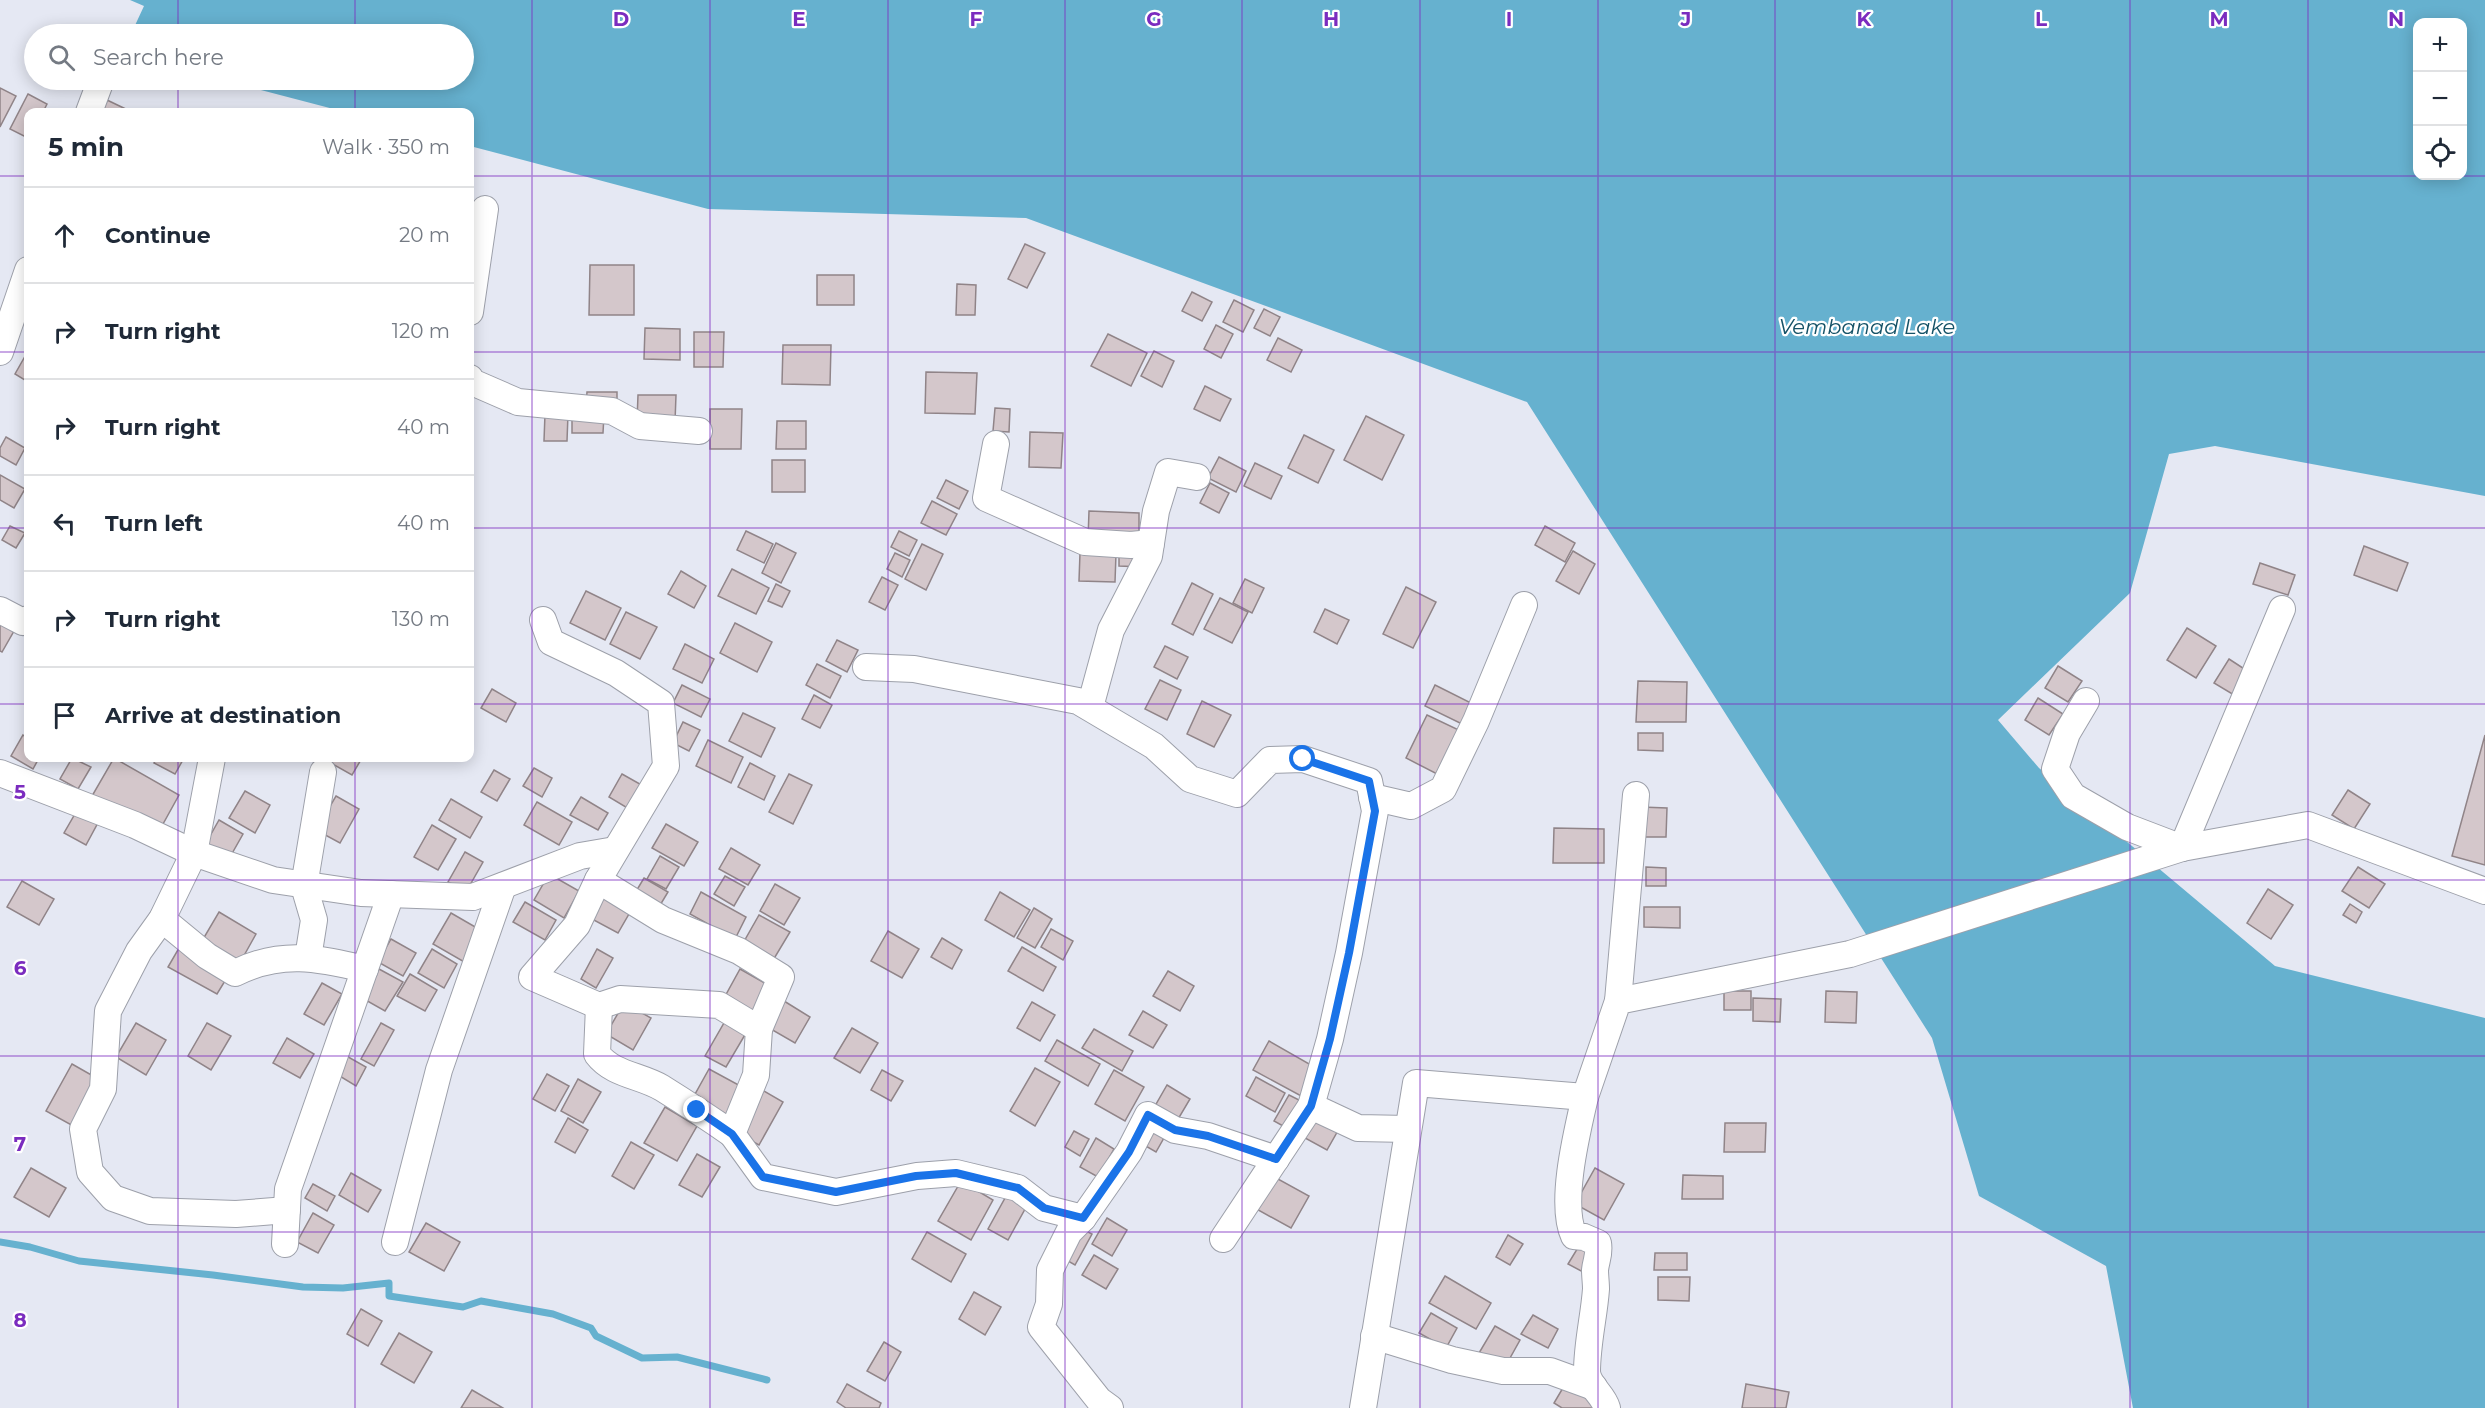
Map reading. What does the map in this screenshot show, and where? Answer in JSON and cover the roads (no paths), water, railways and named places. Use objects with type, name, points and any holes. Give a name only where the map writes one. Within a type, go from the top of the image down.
[{"type":"street","points":[[90,108],[97,90]]},
{"type":"street","points":[[474,285],[485,209]]},
{"type":"street","points":[[2,341],[24,281]]},
{"type":"street","points":[[474,383],[518,402],[612,411],[640,426],[699,431]]},
{"type":"street","points":[[996,444],[986,498],[1084,542],[1131,545],[1151,543]]},
{"type":"street","points":[[1090,707],[1111,630],[1149,556],[1156,511],[1168,472],[1197,477]]},
{"type":"street","points":[[1372,797],[1411,806],[1443,789],[1476,721],[1524,605]]},
{"type":"street","points":[[2182,848],[2282,609]]},
{"type":"street","points":[[0,610],[24,621]]},
{"type":"street","points":[[543,620],[551,642],[616,673],[661,703],[666,766],[598,880],[577,925],[532,977],[600,1006],[620,999],[719,1005],[759,1029]]},
{"type":"street","points":[[866,668],[914,669],[1078,700],[1154,746],[1190,779],[1237,794],[1270,760],[1303,759],[1369,781],[1375,811],[1349,953],[1330,1039],[1311,1106],[1223,1239]]},
{"type":"street","points":[[2086,701],[2067,733],[2055,769],[2073,796],[2127,827],[2182,848]]},
{"type":"street","points":[[211,762],[195,853],[162,919],[138,951],[108,1011],[102,1089],[83,1128],[90,1172],[113,1198],[150,1211],[236,1214],[287,1210]]},
{"type":"street","points":[[308,958],[314,920],[304,886],[323,772]]},
{"type":"street","points":[[0,773],[135,825],[195,853],[273,880],[304,886],[361,893],[473,897],[580,856],[615,850]]},
{"type":"street","points":[[1600,1397],[1588,1380],[1587,1341],[1596,1287],[1595,1270],[1600,1254],[1598,1243],[1574,1236],[1571,1228],[1569,1211],[1572,1153],[1584,1097],[1618,1001],[1636,795]]},
{"type":"street","points":[[1618,1001],[1850,954],[2182,848],[2308,825],[2485,891]]},
{"type":"street","points":[[598,880],[663,920],[739,951],[781,977],[759,1029],[756,1075],[732,1134]]},
{"type":"street","points":[[395,1242],[439,1070],[502,886]]},
{"type":"street","points":[[285,1244],[288,1189],[391,894]]},
{"type":"street","points":[[162,919],[207,956],[236,973],[256,962],[291,958],[308,958],[365,969]]},
{"type":"street","points":[[600,1006],[597,1054],[603,1062],[611,1068],[660,1087],[732,1134],[763,1177],[836,1192],[916,1176],[956,1173],[1018,1188],[1044,1208],[1083,1218]]},
{"type":"street","points":[[1362,1408],[1416,1083],[1584,1097]]},
{"type":"street","points":[[1311,1106],[1358,1128],[1408,1129]]},
{"type":"street","points":[[1110,1408],[1099,1400],[1041,1327],[1049,1304],[1050,1270],[1069,1232],[1083,1218],[1129,1152],[1148,1115],[1175,1130],[1208,1136],[1276,1159]]},
{"type":"street","points":[[1374,1336],[1452,1360],[1503,1371],[1550,1371],[1600,1397]]},
{"type":"water","name":"Vembanad Lake","points":[[130,0],[2485,0],[2485,496],[2215,446],[2169,454],[2130,593],[1998,720],[2039,768],[2275,966],[2485,1018],[2485,1408],[2133,1408],[2106,1266],[1979,1196],[1932,1038],[1527,402],[1026,218],[708,209],[474,147],[474,108],[330,108],[261,90],[474,90],[474,24],[136,24],[144,6]]},
{"type":"waterway","points":[[0,1242],[30,1247],[79,1261],[303,1287],[343,1288],[389,1283],[389,1296],[463,1307],[481,1301],[553,1314],[591,1328],[596,1336],[642,1358],[677,1357],[767,1380]]}]
